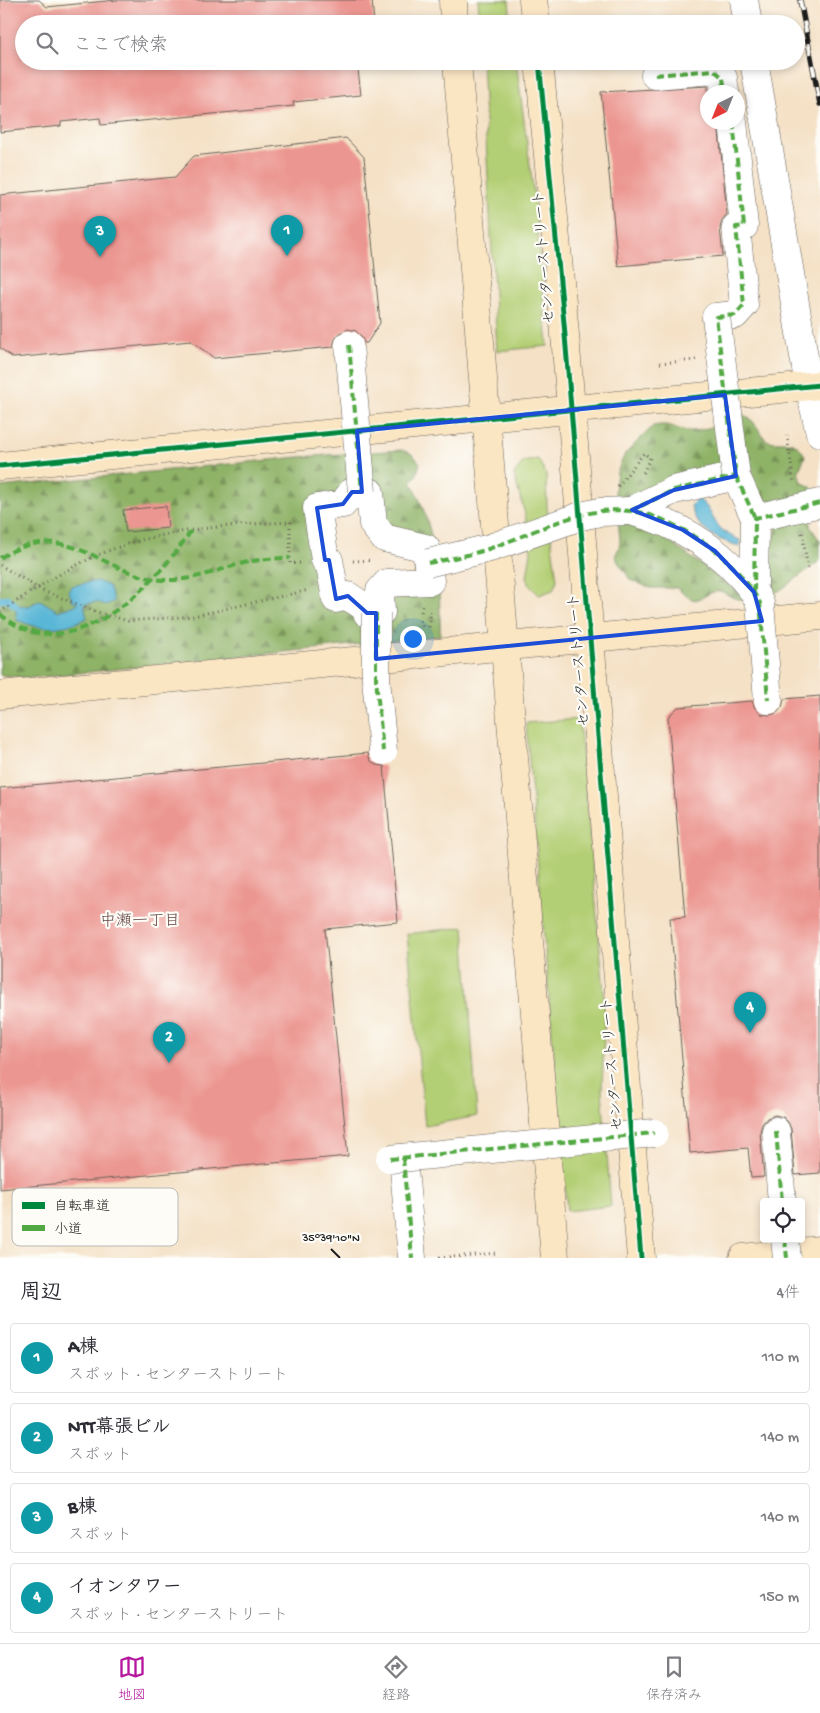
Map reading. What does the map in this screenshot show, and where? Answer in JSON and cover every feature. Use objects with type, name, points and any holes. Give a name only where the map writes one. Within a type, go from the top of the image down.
[{"type":"street","points":[[453,0],[454,15]]},
{"type":"street","points":[[533,0],[535,15]]},
{"type":"street","points":[[744,0],[746,15]]},
{"type":"street","points":[[458,70],[555,1258]]},
{"type":"street","name":"センターストリート","points":[[540,70],[572,410],[641,1258]]},
{"type":"street","points":[[656,75],[714,70],[723,78],[724,85]]},
{"type":"street","points":[[756,70],[815,386],[820,433]]},
{"type":"street","points":[[734,130],[744,226],[736,227],[744,305],[735,315],[716,317],[736,476],[755,518],[754,592]]},
{"type":"street","points":[[349,345],[362,492]]},
{"type":"street","points":[[0,466],[815,386]]},
{"type":"street","points":[[428,564],[490,548],[581,516],[600,512],[622,500],[736,476]]},
{"type":"street","points":[[352,492],[370,492],[374,524],[379,534],[389,540],[426,548],[430,581],[387,583],[380,591],[382,612],[367,613],[366,608],[348,596],[336,599],[329,560],[325,560],[318,521],[317,508],[343,504],[352,492]]},
{"type":"street","points":[[622,500],[700,540],[730,564],[754,592],[760,603],[768,700]]},
{"type":"street","points":[[755,518],[820,503]]},
{"type":"street","points":[[376,613],[376,679],[383,751]]},
{"type":"street","points":[[0,695],[820,616]]},
{"type":"street","points":[[776,1131],[782,1198]]},
{"type":"street","points":[[412,1258],[396,1158],[654,1133]]},
{"type":"street","points":[[785,1243],[786,1258]]},
{"type":"street","points":[[743,1258],[820,1250]]},
{"type":"path","points":[[660,364],[720,357]]},
{"type":"path","points":[[787,435],[795,494]]},
{"type":"path","points":[[622,500],[644,453],[650,458],[640,482]]},
{"type":"path","points":[[0,612],[36,588],[98,556],[143,541],[191,531],[263,523],[318,521]]},
{"type":"path","points":[[793,532],[802,530],[808,569]]},
{"type":"path","points":[[0,565],[36,588],[100,613],[128,621],[194,616],[334,585]]},
{"type":"path","points":[[422,601],[422,628],[429,627],[431,604]]},
{"type":"path","points":[[439,1258],[497,1254]]},
{"type":"highlighted area","points":[[725,395],[736,476],[674,490],[632,510],[683,530],[715,551],[754,592],[762,621],[376,659],[376,613],[367,613],[348,596],[336,599],[329,560],[325,560],[317,508],[343,504],[352,492],[362,492],[357,431]]},
{"type":"green space","points":[[478,0],[509,0],[510,15],[479,15]]},
{"type":"green space","points":[[482,70],[517,70],[535,203],[548,346],[497,351]]},
{"type":"green space","points":[[740,414],[752,421],[766,440],[792,443],[801,449],[805,456],[798,473],[803,483],[811,487],[810,526],[820,541],[820,561],[774,594],[762,599],[749,601],[735,598],[721,591],[708,594],[696,600],[691,599],[677,588],[651,588],[630,580],[615,556],[620,540],[615,490],[617,472],[625,454],[653,426],[666,425],[686,431],[697,431]],"holes":[[[689,479],[758,491],[768,503],[777,525],[775,536],[765,559],[740,593],[649,527]]]},
{"type":"green space","points":[[402,450],[412,454],[420,463],[416,476],[411,482],[426,518],[435,556],[438,576],[440,636],[30,678],[0,675],[0,487],[299,457]],"holes":[[[370,492],[394,542],[426,548],[412,580],[380,591],[336,599],[317,508]]]},
{"type":"green space","points":[[538,459],[546,474],[547,508],[557,580],[553,590],[539,595],[530,586],[527,577],[531,552],[525,514],[514,475],[523,462]]},
{"type":"green space","points":[[579,719],[605,1003],[602,1091],[611,1206],[567,1211],[526,723]]},
{"type":"green space","points":[[464,927],[477,1116],[425,1126],[407,934]]},
{"type":"water","points":[[697,498],[704,503],[722,530],[740,540],[739,546],[715,537],[702,527],[693,514],[691,506]]},
{"type":"water","points":[[97,581],[109,586],[114,601],[106,605],[97,602],[84,604],[87,618],[69,625],[52,628],[26,624],[17,620],[15,605],[29,606],[40,600],[58,611],[78,604],[72,600],[69,591],[71,586]]},
{"type":"building","points":[[0,0],[39,0],[47,7],[116,0],[372,0],[373,15],[15,15],[15,70],[358,70],[361,95],[293,102],[294,106],[101,125],[100,118],[61,122],[61,126],[0,132]]},
{"type":"building","points":[[700,86],[700,130],[719,130],[727,214],[722,220],[720,228],[723,256],[618,266],[601,92]]},
{"type":"building","points":[[346,138],[364,157],[380,323],[367,343],[364,343],[356,331],[348,329],[340,333],[335,339],[333,347],[214,358],[191,341],[13,358],[0,348],[0,195],[175,177],[194,156]]},
{"type":"building","points":[[166,506],[168,528],[126,532],[123,510]]},
{"type":"building","points":[[820,696],[820,1173],[795,1175],[791,1129],[783,1117],[775,1115],[767,1118],[762,1124],[760,1132],[764,1177],[751,1178],[748,1148],[690,1153],[670,918],[685,917],[668,717],[678,707],[752,701],[755,708],[761,714],[770,715],[777,713],[782,707],[784,699]]},
{"type":"building","points":[[368,753],[370,760],[376,765],[384,766],[398,922],[325,929],[348,1156],[0,1189],[0,788]]},
{"type":"waterway","points":[[0,600],[7,598],[15,605]]},
{"type":"railway","points":[[800,0],[803,15]]},
{"type":"railway","points":[[805,26],[820,104]]},
{"type":"marked path","points":[[655,75],[714,70],[723,78],[724,85]]},
{"type":"marked path","points":[[734,130],[744,226],[736,227],[744,305],[735,315],[716,317],[736,476],[755,518]]},
{"type":"marked path","points":[[349,345],[362,492]]},
{"type":"marked path","points":[[630,511],[674,490],[736,476]]},
{"type":"marked path","points":[[754,592],[755,518],[820,503]]},
{"type":"marked path","points":[[428,563],[460,557],[483,550],[559,522],[594,512],[612,510],[639,512],[664,520],[714,549],[740,574],[760,603],[768,700]]},
{"type":"marked path","points":[[0,614],[26,630],[54,634],[81,629],[107,616],[132,598],[155,576],[191,531]]},
{"type":"marked path","points":[[0,558],[24,546],[46,543],[66,545],[123,570],[144,577],[166,580],[199,576],[252,561],[290,558]]},
{"type":"marked path","points":[[376,613],[376,679],[383,751]]},
{"type":"marked path","points":[[776,1131],[782,1198]]},
{"type":"marked path","points":[[390,1159],[654,1133]]},
{"type":"marked path","points":[[403,1158],[412,1258]]},
{"type":"marked path","points":[[785,1243],[787,1258]]},
{"type":"cycle path","points":[[540,70],[564,323],[641,1258]]},
{"type":"cycle path","points":[[0,466],[820,385]]},
{"type":"place","name":"A棟","points":[[287,256]]},
{"type":"place","name":"B棟","points":[[100,257]]},
{"type":"place","name":"イオンタワー","points":[[750,1033]]},
{"type":"place","name":"NTT幕張ビル","points":[[169,1063]]},
{"type":"district","name":"中瀬一丁目","points":[[140,922]]}]
